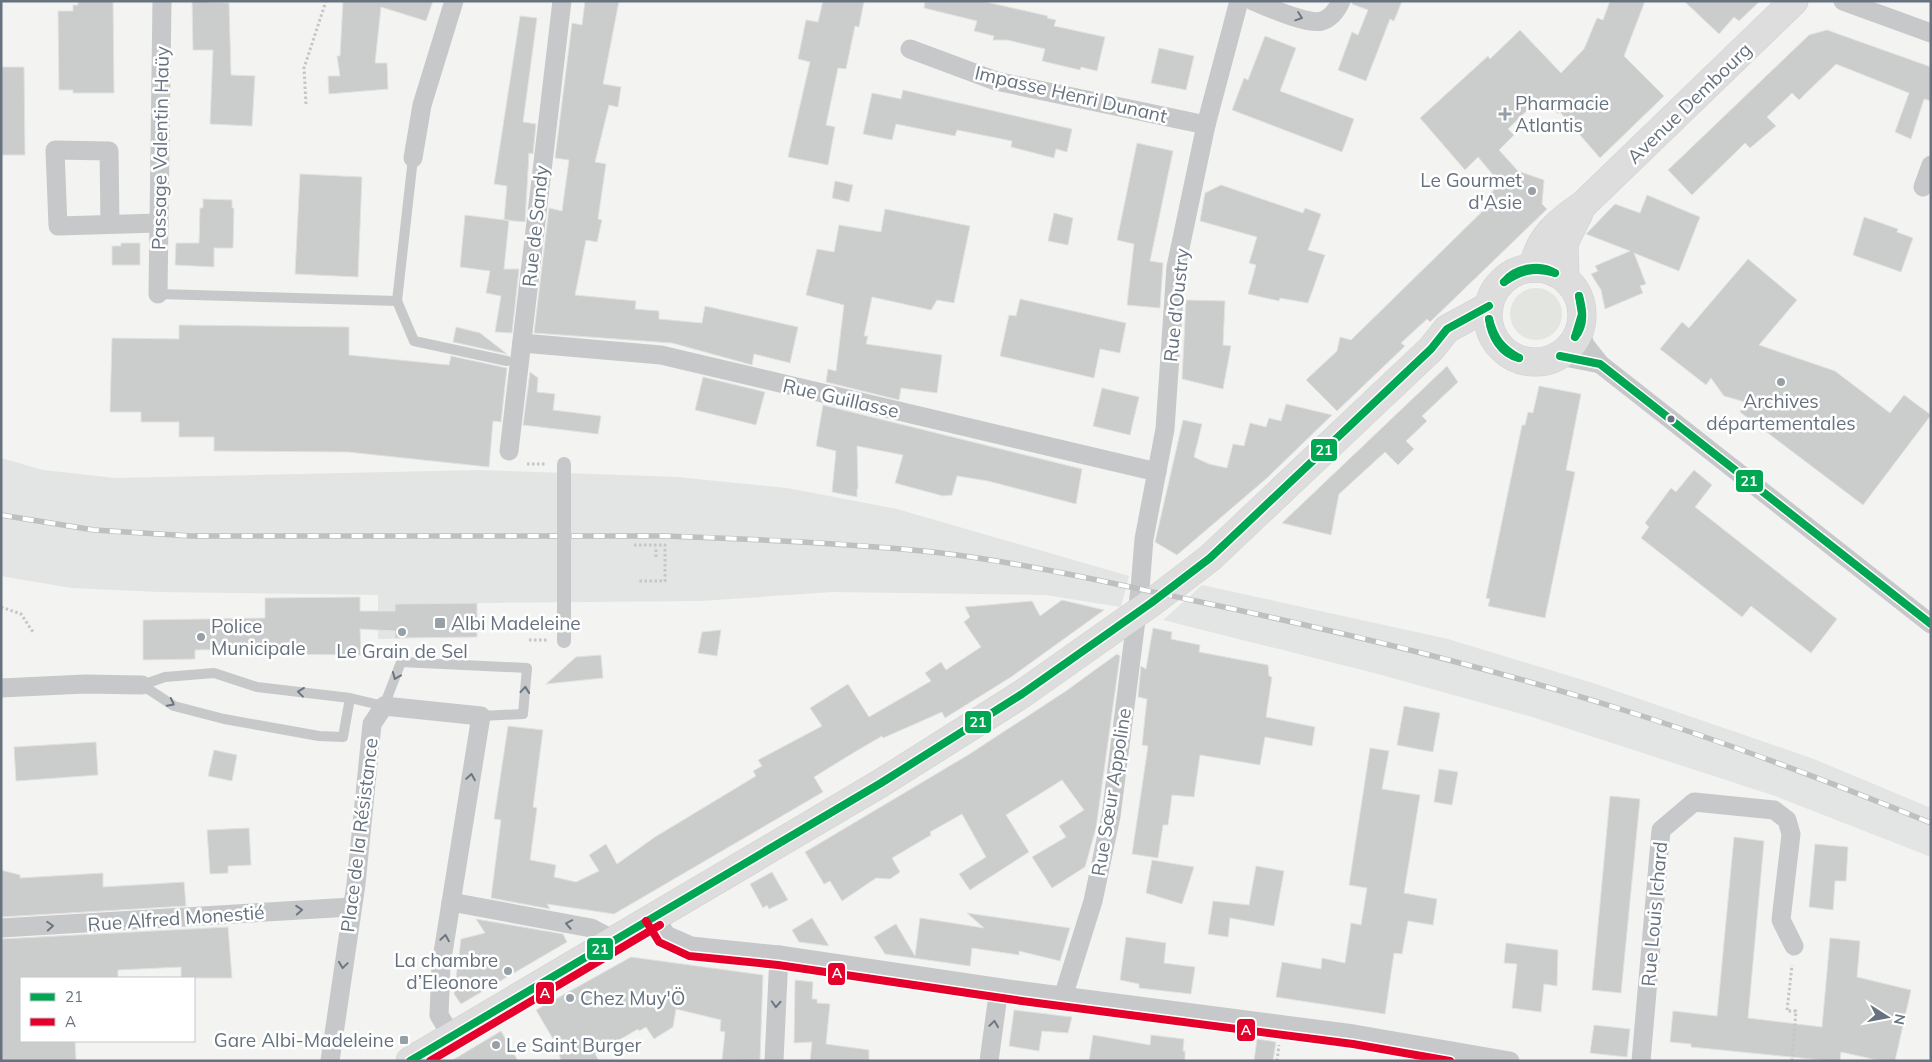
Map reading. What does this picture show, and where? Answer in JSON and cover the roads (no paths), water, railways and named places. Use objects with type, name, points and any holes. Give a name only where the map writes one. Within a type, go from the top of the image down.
[{"type":"main road","name":"Avenue Dembourg","points":[[1533,268],[1536,253],[1558,222],[1584,204],[1794,1]]},
{"type":"main road","name":"Avenue Dembourg","points":[[1565,278],[1564,243],[1584,204]]},
{"type":"main road","points":[[1533,268],[1551,270],[1565,278],[1576,290],[1582,308],[1580,330],[1572,346],[1560,356],[1542,362],[1525,362],[1509,355],[1496,342],[1489,324],[1489,306],[1499,285],[1514,273],[1533,268]]},
{"type":"main road","points":[[414,1060],[451,1035],[881,783],[1022,694],[1137,613],[1210,558],[1431,349],[1448,329],[1489,306]]},
{"type":"main road","points":[[1431,349],[1463,337],[1496,342]]},
{"type":"street","name":"Passage Valentin Haüy","points":[[158,294],[162,1]]},
{"type":"street","points":[[413,158],[422,106],[454,1]]},
{"type":"street","name":"Rue de Sandy","points":[[509,451],[562,1]]},
{"type":"street","name":"Rue d'Oustry","points":[[1137,613],[1144,539],[1165,429],[1176,267],[1206,125],[1239,1]]},
{"type":"street","points":[[1253,1],[1309,21],[1322,21],[1335,13],[1341,1]]},
{"type":"street","points":[[1843,1],[1931,34]]},
{"type":"street","name":"Impasse Henri Dunant","points":[[910,48],[996,81],[1206,125]]},
{"type":"street","points":[[110,224],[109,151],[55,150],[58,226],[159,223]]},
{"type":"street","points":[[1923,187],[1931,164]]},
{"type":"street","points":[[1580,330],[1586,345],[1600,364],[1931,624]]},
{"type":"street","name":"Rue Guillasse","points":[[522,343],[661,355],[1157,472]]},
{"type":"street","points":[[1560,356],[1600,364]]},
{"type":"street","points":[[564,464],[564,641]]},
{"type":"street","name":"Rue Sœur Appoline","points":[[1063,997],[1093,901],[1112,816],[1137,613]]},
{"type":"street","points":[[1,688],[85,684],[142,685]]},
{"type":"street","points":[[384,706],[481,716],[441,965],[440,1015],[451,1035]]},
{"type":"street","name":"Place de la Résistance","points":[[330,1061],[356,884],[372,724],[384,706]]},
{"type":"street","name":"Rue Louis Ichard","points":[[1641,1061],[1661,830],[1694,802],[1774,810],[1787,820],[1791,834],[1781,920],[1794,946]]},
{"type":"street","points":[[451,902],[591,928],[614,940]]},
{"type":"street","name":"Rue Alfred Monestié","points":[[1,928],[351,908]]},
{"type":"street","points":[[655,916],[666,935],[691,946],[779,955],[1063,997],[1354,1034],[1427,1054],[1510,1061]]},
{"type":"street","points":[[774,1061],[779,955]]},
{"type":"street","points":[[989,1061],[999,988]]},
{"type":"lane","points":[[413,158],[397,301],[414,341],[507,361]]},
{"type":"lane","points":[[158,294],[397,301]]},
{"type":"lane","points":[[142,685],[165,677],[214,673],[257,687],[350,698],[384,706],[401,662],[527,668],[523,714],[481,716]]},
{"type":"lane","points":[[142,685],[174,706],[224,719],[319,736],[342,736],[350,698]]},
{"type":"railway","points":[[1,515],[94,530],[191,536],[665,536],[866,546],[933,552],[998,561],[1298,623],[1511,677],[1617,708],[1696,734],[1814,777],[1931,823]]},
{"type":"place","name":"Pharmacie Atlantis","points":[[1505,114]]},
{"type":"place","name":"Le Gourmet d'Asie","points":[[1532,191]]},
{"type":"place","name":"Archives départementales","points":[[1781,382]]},
{"type":"place","name":"Albi Madeleine","points":[[440,623]]},
{"type":"place","name":"Le Grain de Sel","points":[[402,632]]},
{"type":"place","name":"Police Municipale","points":[[201,637]]},
{"type":"place","name":"La chambre d’Eleonore","points":[[508,971]]},
{"type":"place","name":"Chez Muy'Ö","points":[[570,998]]},
{"type":"place","name":"Gare Albi-Madeleine","points":[[404,1040]]},
{"type":"place","name":"Le Saint Burger","points":[[496,1045]]}]
